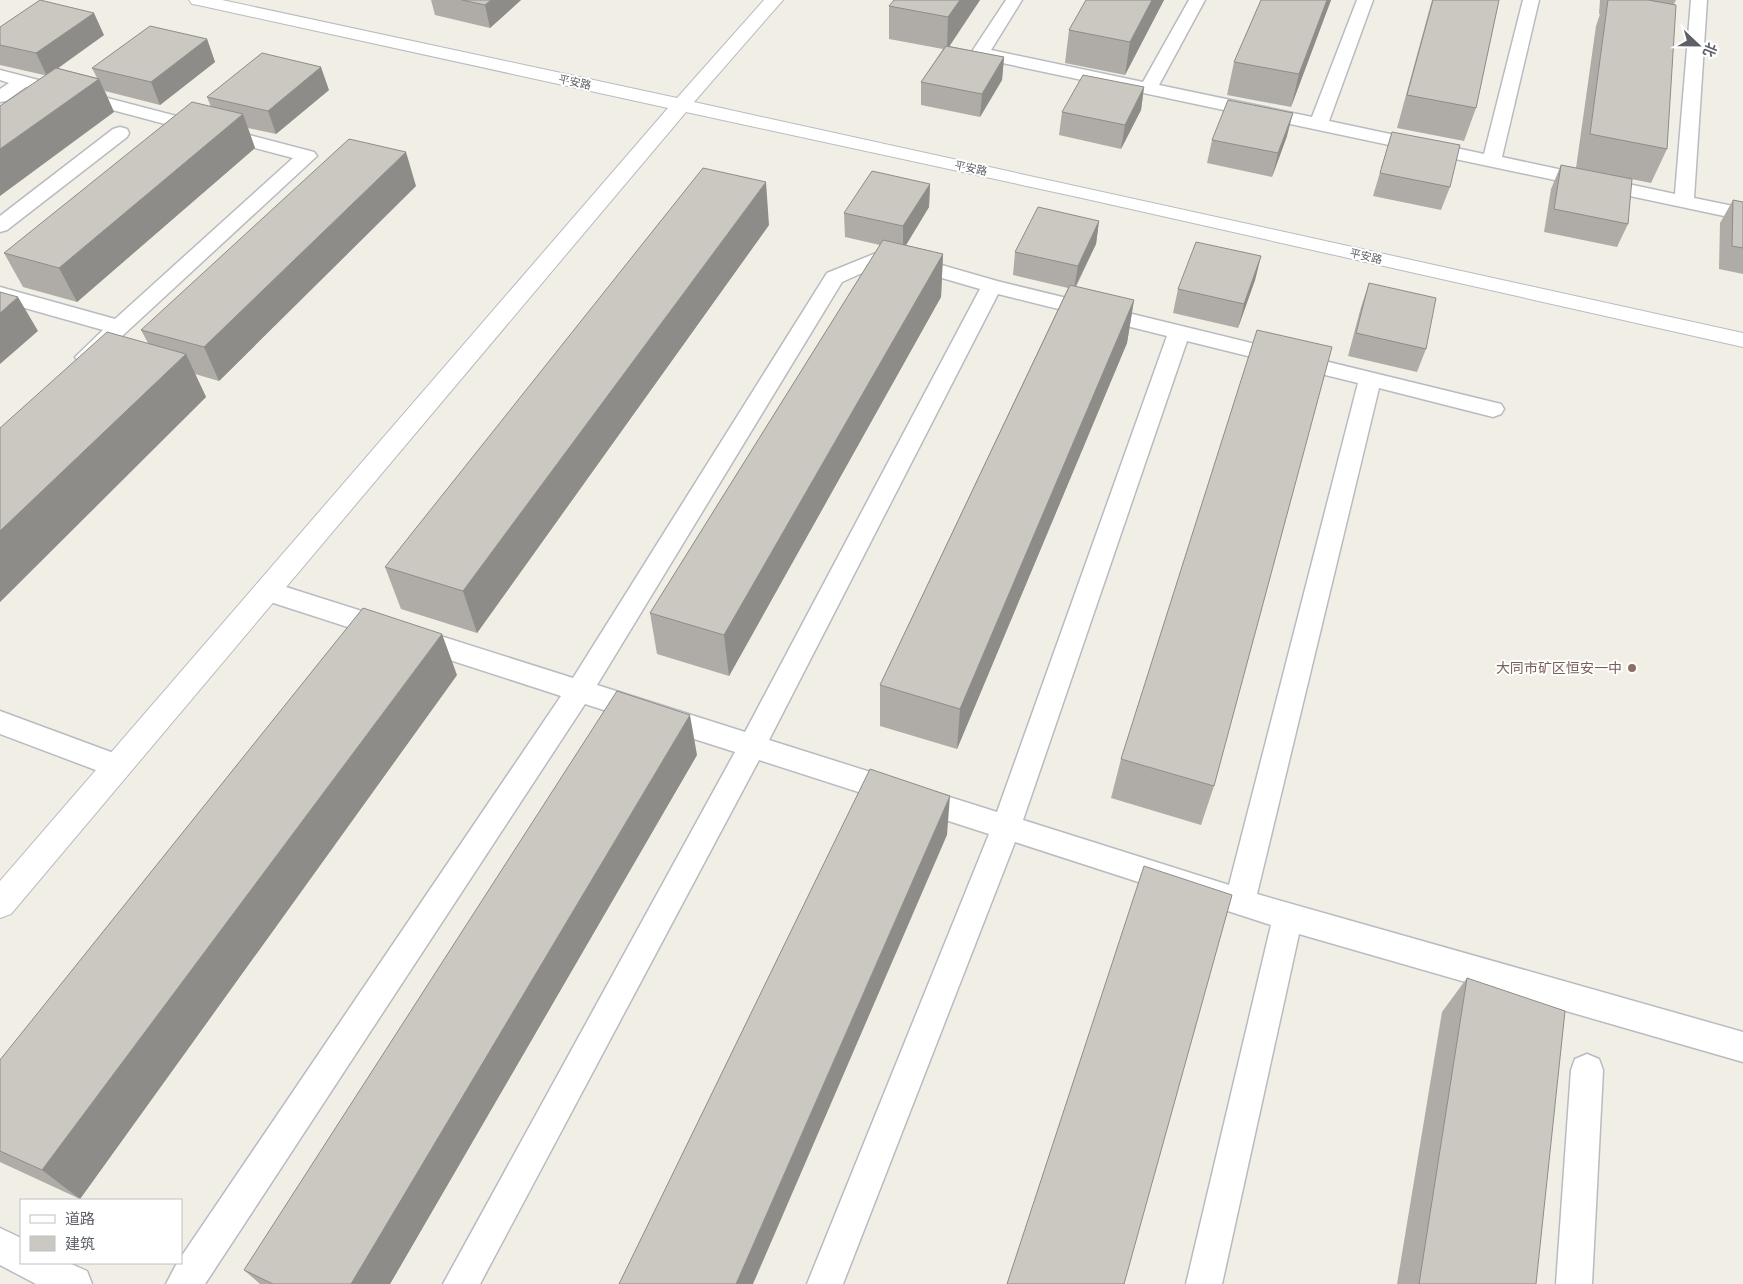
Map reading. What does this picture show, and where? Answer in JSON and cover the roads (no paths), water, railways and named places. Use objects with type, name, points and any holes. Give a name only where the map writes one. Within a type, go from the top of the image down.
[{"type":"street","name":"平安路","points":[[198,0],[1092,194],[1743,340]]},
{"type":"street","points":[[0,904],[681,105],[774,0]]},
{"type":"lane","points":[[1014,0],[980,53],[1743,214]]},
{"type":"lane","points":[[1149,88],[1197,0]]},
{"type":"lane","points":[[1319,124],[1365,0]]},
{"type":"lane","points":[[1492,160],[1531,0]]},
{"type":"lane","points":[[1684,201],[1699,0]]},
{"type":"lane","points":[[0,75],[306,156],[70,372]]},
{"type":"lane","points":[[0,97],[23,82]]},
{"type":"lane","points":[[0,226],[120,133]]},
{"type":"lane","points":[[184,1284],[580,691],[834,278],[886,255],[992,286],[1493,410]]},
{"type":"lane","points":[[462,1284],[752,746],[992,286]]},
{"type":"lane","points":[[0,294],[119,327]]},
{"type":"lane","points":[[825,1284],[1006,827],[1179,332]]},
{"type":"lane","points":[[1240,901],[1370,379]]},
{"type":"lane","points":[[267,591],[1288,916],[1743,1047]]},
{"type":"lane","points":[[0,722],[117,766]]},
{"type":"lane","points":[[1204,1284],[1288,916]]},
{"type":"lane","points":[[1574,1284],[1587,1070]]},
{"type":"lane","points":[[0,1246],[20,1256]]},
{"type":"lane","points":[[34,1264],[74,1284]]},
{"type":"place","name":"大同市矿区恒安一中","points":[[1632,668]]}]
